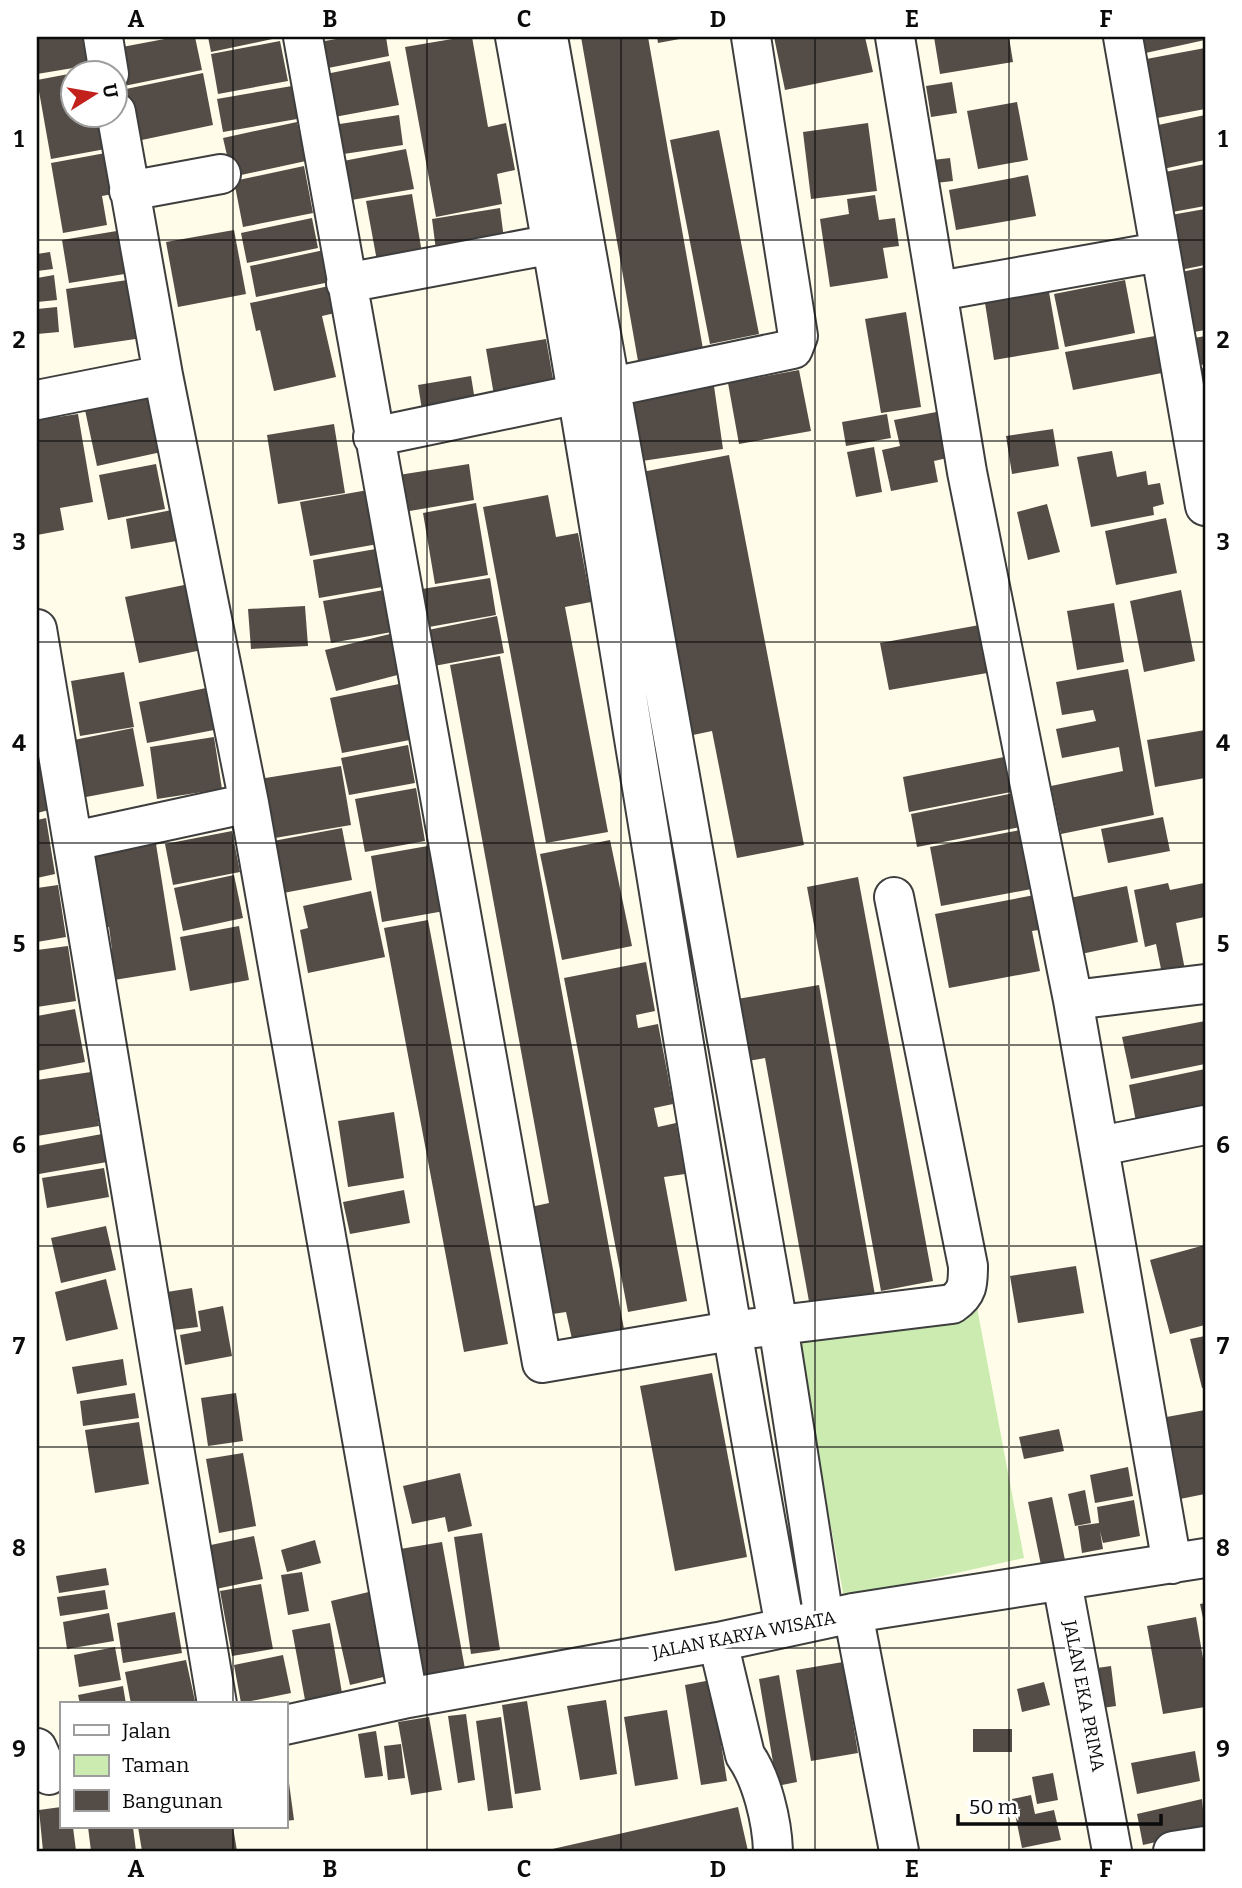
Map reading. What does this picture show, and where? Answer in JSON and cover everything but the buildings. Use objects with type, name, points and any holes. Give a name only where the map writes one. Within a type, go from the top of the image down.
[{"type":"street","points":[[103,37],[107,60]]},
{"type":"street","points":[[303,37],[542,1363],[731,1331],[952,1304],[963,1296],[968,1284],[968,1266],[894,897]]},
{"type":"street","points":[[516,37],[553,244],[595,391],[778,1325],[839,1616],[899,1851]]},
{"type":"street","points":[[548,37],[595,391],[731,1331],[785,1627]]},
{"type":"street","points":[[373,437],[777,355],[793,349],[798,336],[751,37]]},
{"type":"street","points":[[895,37],[967,472],[1100,1146],[1189,1561]]},
{"type":"street","points":[[1123,37],[1205,506]]},
{"type":"street","points":[[119,130],[163,375],[249,803],[408,1698]]},
{"type":"street","points":[[129,191],[221,174]]},
{"type":"street","points":[[346,283],[553,244]]},
{"type":"street","points":[[939,291],[1159,252]]},
{"type":"street","points":[[37,400],[163,375]]},
{"type":"street","points":[[37,629],[217,1702]]},
{"type":"street","points":[[74,841],[249,803]]},
{"type":"street","points":[[1073,1000],[1205,984]]},
{"type":"street","points":[[1100,1146],[1205,1125]]},
{"type":"street","name":"JALAN KARYA WISATA","points":[[287,1725],[408,1698],[725,1641],[839,1616],[1189,1561]]},
{"type":"street","name":"JALAN EKA PRIMA","points":[[1062,1582],[1112,1851]]},
{"type":"street","points":[[725,1641],[745,1755],[753,1767],[772,1836],[773,1851]]},
{"type":"street","points":[[1173,1851],[1205,1846]]},
{"type":"green space","points":[[976,1302],[1024,1558],[844,1598],[797,1341]]}]
